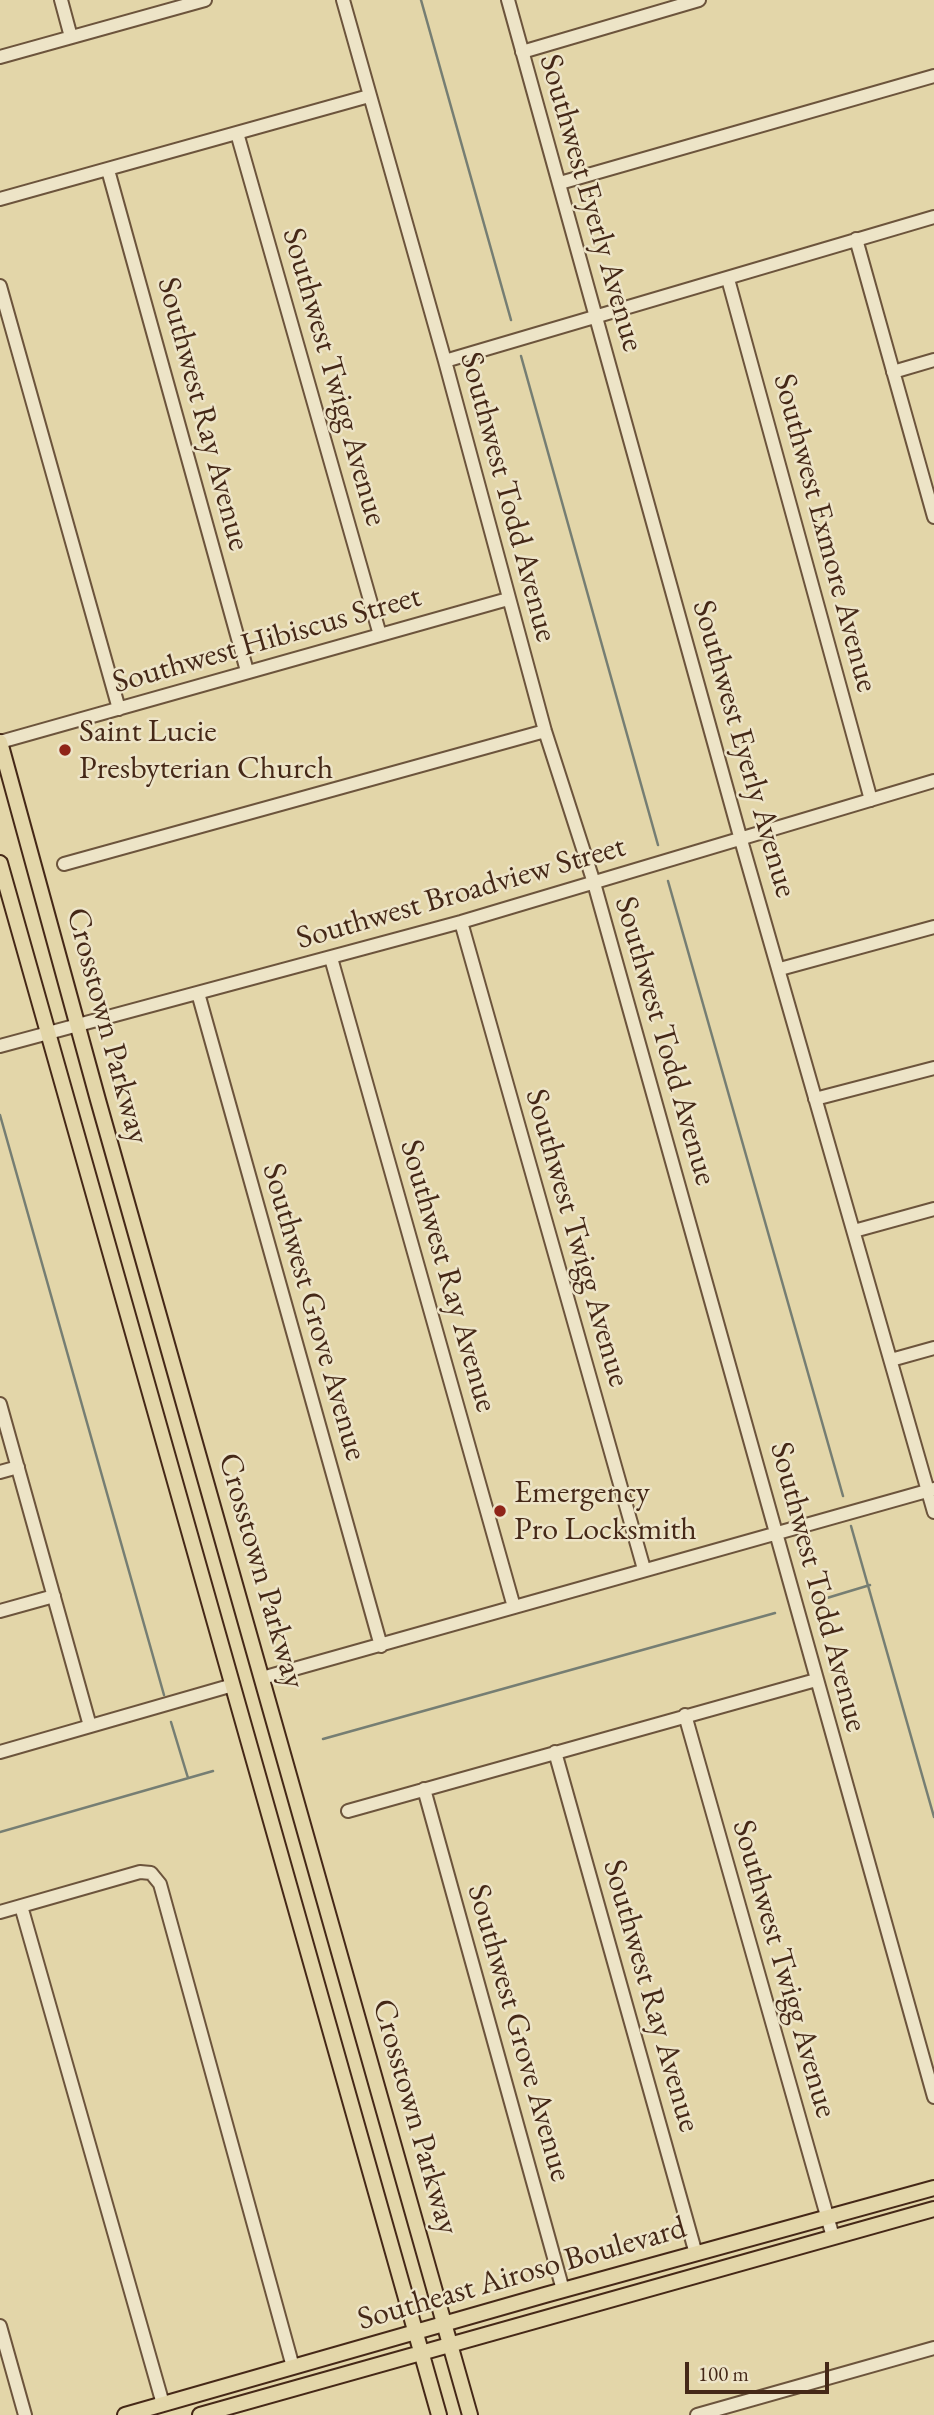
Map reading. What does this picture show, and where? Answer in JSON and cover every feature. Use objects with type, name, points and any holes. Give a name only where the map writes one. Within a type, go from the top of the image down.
[{"type":"main road","name":"Crosstown Parkway","points":[[0,742],[77,1024],[470,2415]]},
{"type":"main road","name":"Crosstown Parkway","points":[[0,863],[439,2415]]},
{"type":"main road","name":"Southeast Airoso Boulevard","points":[[125,2415],[934,2188]]},
{"type":"main road","name":"Southeast Airoso Boulevard","points":[[200,2415],[934,2208]]},
{"type":"street","points":[[61,0],[71,37]]},
{"type":"street","points":[[0,57],[204,0]]},
{"type":"street","name":"Southwest Todd Avenue","points":[[343,0],[445,361],[545,731],[594,883],[934,2097]]},
{"type":"street","name":"Southwest Eyerly Avenue","points":[[508,0],[741,840],[931,1490],[934,1512]]},
{"type":"street","points":[[522,52],[699,0]]},
{"type":"street","points":[[560,183],[934,76]]},
{"type":"street","points":[[0,199],[369,96]]},
{"type":"street","name":"Southwest Twigg Avenue","points":[[237,133],[380,635]]},
{"type":"street","name":"Southwest Ray Avenue","points":[[108,170],[247,671]]},
{"type":"street","points":[[445,361],[934,217]]},
{"type":"street","points":[[856,239],[932,502],[934,517]]},
{"type":"street","name":"Southwest Exmore Avenue","points":[[728,279],[871,800]]},
{"type":"street","points":[[0,286],[119,709]]},
{"type":"street","points":[[893,372],[934,360]]},
{"type":"street","name":"Southwest Hibiscus Street","points":[[0,742],[508,599]]},
{"type":"street","points":[[64,864],[545,731]]},
{"type":"street","name":"Southwest Broadview Street","points":[[0,1046],[461,922],[934,781]]},
{"type":"street","name":"Southwest Twigg Avenue","points":[[461,922],[643,1569]]},
{"type":"street","points":[[780,969],[934,927]]},
{"type":"street","name":"Southwest Ray Avenue","points":[[331,958],[514,1607]]},
{"type":"street","name":"Southwest Grove Avenue","points":[[198,993],[381,1646]]},
{"type":"street","points":[[815,1099],[934,1068]]},
{"type":"street","points":[[854,1231],[934,1209]]},
{"type":"street","points":[[891,1360],[934,1348]]},
{"type":"street","points":[[0,1404],[90,1726]]},
{"type":"street","points":[[0,1472],[18,1467]]},
{"type":"street","points":[[262,1678],[931,1490]]},
{"type":"street","points":[[0,1612],[54,1596]]},
{"type":"street","points":[[348,1811],[816,1679]]},
{"type":"street","points":[[0,1752],[233,1685]]},
{"type":"street","name":"Southwest Twigg Avenue","points":[[685,1715],[833,2237]]},
{"type":"street","name":"Southwest Ray Avenue","points":[[555,1752],[696,2254]]},
{"type":"street","name":"Southwest Grove Avenue","points":[[424,1789],[563,2290]]},
{"type":"street","points":[[0,1912],[141,1872],[151,1873],[160,1884],[293,2367]]},
{"type":"street","points":[[21,1906],[163,2404]]},
{"type":"street","points":[[0,2326],[25,2415]]},
{"type":"street","points":[[697,2415],[934,2348]]},
{"type":"waterway","points":[[421,0],[511,320]]},
{"type":"waterway","points":[[521,356],[658,845]]},
{"type":"waterway","points":[[668,881],[843,1496]]},
{"type":"waterway","points":[[0,1115],[164,1695]]},
{"type":"waterway","points":[[851,1526],[934,1817]]},
{"type":"waterway","points":[[817,1601],[870,1585]]},
{"type":"waterway","points":[[323,1739],[775,1613]]},
{"type":"waterway","points":[[171,1722],[188,1778]]},
{"type":"waterway","points":[[0,1832],[213,1771]]},
{"type":"place","name":"Saint Lucie Presbyterian Church","points":[[65,750]]},
{"type":"place","name":"Emergency Pro Locksmith","points":[[500,1511]]}]
